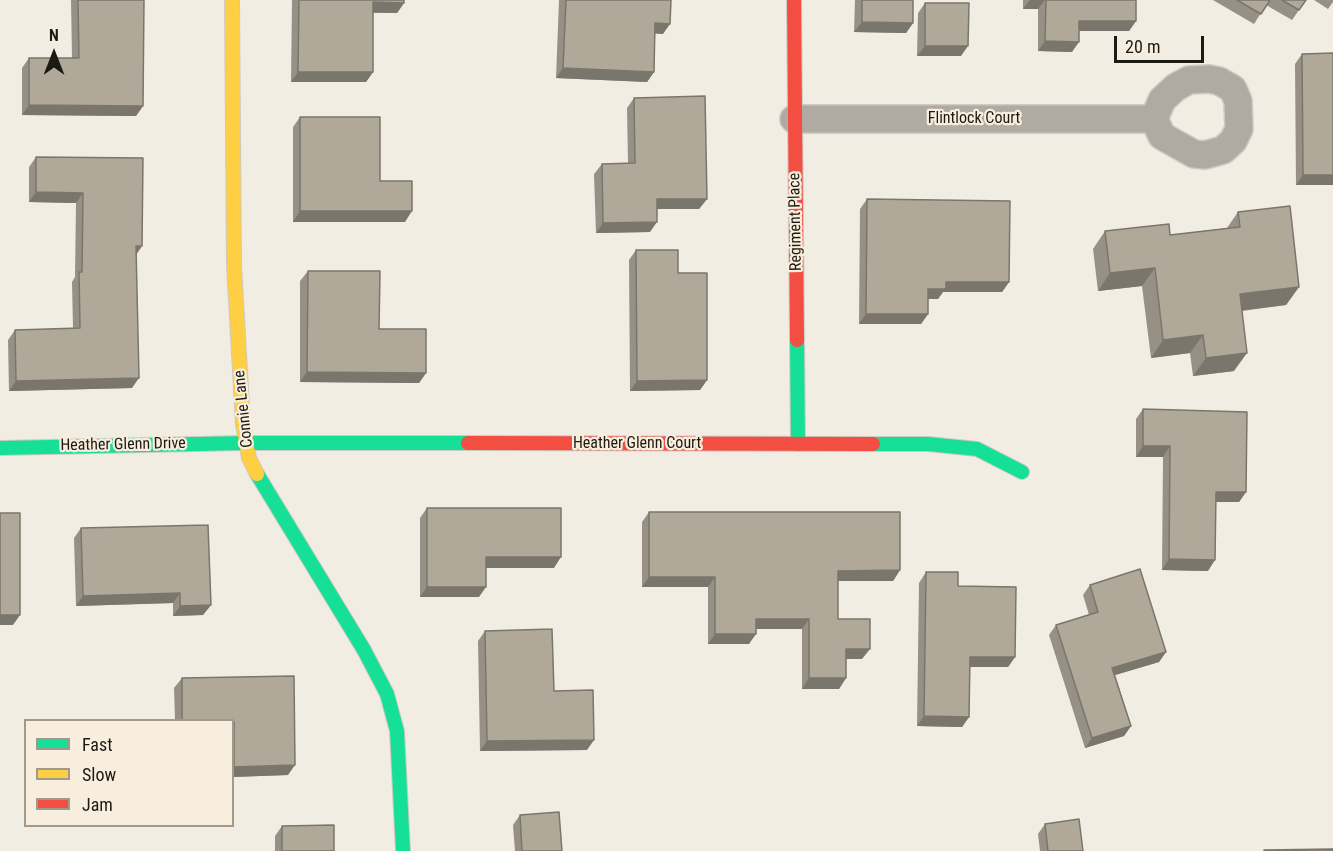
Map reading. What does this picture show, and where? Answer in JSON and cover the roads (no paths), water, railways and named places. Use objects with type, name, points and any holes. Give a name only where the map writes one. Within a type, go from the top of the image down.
[{"type":"street","name":"Connie Lane","points":[[232,0],[234,265],[246,443],[249,458],[265,489],[364,650],[387,694],[398,731],[403,851]]},
{"type":"street","name":"Regiment Place","points":[[794,0],[798,444]]},
{"type":"street","name":"Flintlock Court","points":[[794,119],[1154,119]]},
{"type":"street","name":"Heather Glenn Court","points":[[246,443],[928,444],[977,449],[1022,472]]},
{"type":"street","name":"Heather Glenn Drive","points":[[0,448],[246,443]]}]
